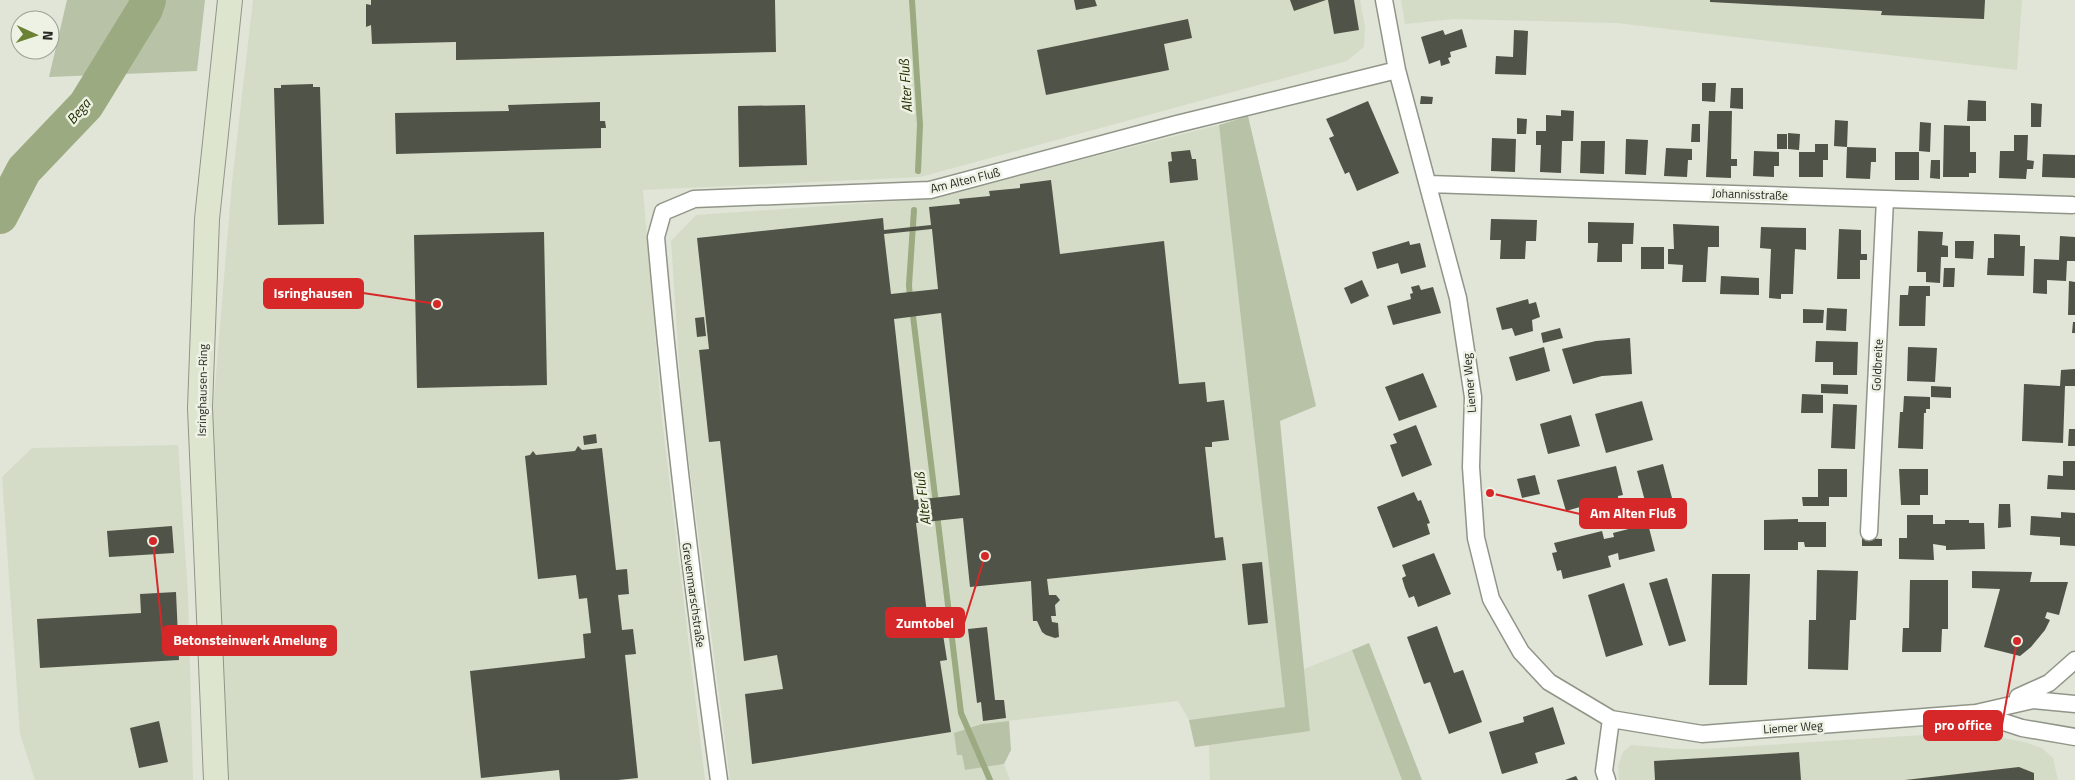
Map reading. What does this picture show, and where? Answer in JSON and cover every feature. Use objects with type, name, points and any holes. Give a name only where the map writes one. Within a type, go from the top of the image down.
[{"type":"street","name":"Isringhausen-Ring","points":[[216,780],[200,408],[207,219],[230,0]]},
{"type":"street","name":"Liemer Weg","points":[[1384,0],[1397,70],[1458,298],[1473,397],[1471,467],[1476,538],[1491,598],[1521,652],[1549,682],[1611,720],[1702,734],[1976,713],[2033,700],[2075,704]]},
{"type":"street","name":"Am Alten Fluß","points":[[671,410],[656,237],[663,212],[694,199],[930,190],[1177,124],[1397,70]]},
{"type":"street","name":"Johannisstraße","points":[[1428,184],[2072,205]]},
{"type":"street","name":"Goldbreite","points":[[1869,532],[1885,198]]},
{"type":"street","name":"Grevenmarschstraße","points":[[671,410],[719,780]]},
{"type":"street","name":"Liemer Weg","points":[[1976,713],[2033,691],[2061,673],[2075,660]]},
{"type":"street","name":"Liemer Weg","points":[[1976,713],[2022,728],[2075,737]]},
{"type":"street","points":[[1607,780],[1604,771],[1611,720]]},
{"type":"shaded area","points":[[67,0],[205,0],[197,71],[49,77],[53,60],[60,60],[60,30]]},
{"type":"shaded area","points":[[253,0],[1360,0],[1365,27],[1364,47],[1347,61],[920,177],[643,190],[662,419],[705,780],[227,780],[212,422],[232,182]]},
{"type":"shaded area","points":[[1401,0],[2022,0],[2017,70],[1617,23],[1454,19],[1405,24]]},
{"type":"shaded area","points":[[1248,116],[1316,406],[1280,421],[1310,731],[1195,747],[1189,720],[1285,707],[1219,125]]},
{"type":"shaded area","points":[[1219,125],[1285,707],[1189,720],[1178,701],[982,724],[957,755],[962,754],[965,770],[1004,764],[1010,780],[730,780],[682,408],[671,241],[696,215],[927,199]]},
{"type":"shaded area","points":[[178,445],[188,595],[193,780],[35,780],[20,734],[2,477],[32,448]]},
{"type":"shaded area","points":[[1369,643],[1422,780],[1402,780],[1352,650]]},
{"type":"shaded area","points":[[1352,650],[1402,780],[1210,780],[1209,745],[1310,730],[1304,669]]},
{"type":"shaded area","points":[[1009,721],[1011,750],[1004,764],[965,770],[962,755],[957,755],[954,733],[982,724]]},
{"type":"shaded area","points":[[1939,734],[1999,737],[2042,748],[2053,758],[2058,780],[1619,780],[1618,766],[1623,752],[1631,745],[1677,749],[1705,749]]},
{"type":"building","points":[[371,0],[775,0],[776,52],[456,60],[456,42],[372,44],[371,25],[366,27],[366,4],[371,5]]},
{"type":"building","points":[[1074,0],[1095,0],[1097,6],[1076,10]]},
{"type":"building","points":[[1290,0],[1326,0],[1294,11]]},
{"type":"building","points":[[1328,0],[1354,0],[1359,30],[1334,34]]},
{"type":"building","points":[[1710,0],[1985,0],[1984,19],[1881,15],[1882,11],[1710,2]]},
{"type":"building","points":[[1188,19],[1192,38],[1164,44],[1169,70],[1046,95],[1037,50]]},
{"type":"building","points":[[1462,29],[1467,47],[1450,52],[1451,57],[1448,58],[1450,63],[1441,66],[1440,60],[1429,64],[1421,37],[1443,30],[1445,35]]},
{"type":"building","points":[[1514,30],[1528,31],[1526,75],[1495,74],[1496,56],[1513,57]]},
{"type":"building","points":[[1702,83],[1716,83],[1715,102],[1702,101]]},
{"type":"building","points":[[313,84],[313,87],[320,87],[324,224],[278,225],[274,88],[281,88],[281,85]]},
{"type":"building","points":[[1731,88],[1743,88],[1743,109],[1730,108]]},
{"type":"building","points":[[1421,96],[1433,97],[1432,104],[1420,104]]},
{"type":"building","points":[[1968,100],[1986,101],[1986,121],[1967,121]]},
{"type":"building","points":[[1368,101],[1399,173],[1357,191],[1349,172],[1345,174],[1329,138],[1334,136],[1326,119]]},
{"type":"building","points":[[600,102],[600,121],[605,121],[606,128],[601,128],[601,148],[396,154],[395,113],[509,111],[508,105]]},
{"type":"building","points":[[2031,103],[2042,104],[2041,127],[2031,127]]},
{"type":"building","points":[[805,105],[807,165],[739,167],[738,106]]},
{"type":"building","points":[[1561,110],[1574,111],[1573,141],[1562,141],[1561,173],[1540,172],[1541,145],[1536,145],[1536,131],[1546,131],[1546,115],[1561,116]]},
{"type":"building","points":[[1709,111],[1732,111],[1731,159],[1737,159],[1737,166],[1731,166],[1731,178],[1706,177]]},
{"type":"building","points":[[1517,118],[1527,119],[1526,134],[1517,134]]},
{"type":"building","points":[[1835,120],[1848,121],[1847,147],[1834,146]]},
{"type":"building","points":[[1920,122],[1931,123],[1930,152],[1919,151]]},
{"type":"building","points":[[1692,124],[1700,124],[1700,142],[1691,142]]},
{"type":"building","points":[[1944,125],[1970,126],[1970,152],[1976,152],[1976,173],[1969,173],[1969,177],[1943,177]]},
{"type":"building","points":[[1788,133],[1800,134],[1799,150],[1788,149]]},
{"type":"building","points":[[1777,134],[1787,134],[1787,149],[1777,149]]},
{"type":"building","points":[[2014,135],[2028,135],[2027,160],[2034,161],[2033,169],[2027,169],[2026,179],[1999,178],[2000,151],[2014,151]]},
{"type":"building","points":[[1492,138],[1516,139],[1515,172],[1491,171]]},
{"type":"building","points":[[1626,139],[1648,140],[1646,175],[1625,174]]},
{"type":"building","points":[[1581,141],[1605,141],[1604,174],[1580,173]]},
{"type":"building","points":[[1815,144],[1828,144],[1828,160],[1823,160],[1823,177],[1799,177],[1799,152],[1815,152]]},
{"type":"building","points":[[1847,147],[1876,148],[1876,162],[1871,162],[1870,179],[1846,178]]},
{"type":"building","points":[[1666,148],[1692,149],[1692,160],[1688,160],[1687,177],[1664,176]]},
{"type":"building","points":[[1190,150],[1192,159],[1196,159],[1198,180],[1170,183],[1168,162],[1172,161],[1171,152]]},
{"type":"building","points":[[1754,151],[1779,152],[1779,166],[1774,166],[1774,177],[1753,176]]},
{"type":"building","points":[[1895,152],[1919,152],[1919,180],[1895,180]]},
{"type":"building","points":[[2043,154],[2075,155],[2075,178],[2042,177]]},
{"type":"building","points":[[1931,160],[1940,160],[1940,179],[1930,178]]},
{"type":"building","points":[[1051,180],[1060,254],[1164,241],[1179,384],[1205,382],[1207,402],[1224,400],[1229,440],[1212,442],[1212,447],[1205,447],[1215,538],[1223,537],[1226,560],[1047,579],[1049,595],[1056,595],[1060,600],[1055,605],[1056,616],[1051,616],[1052,622],[1058,623],[1059,637],[1055,638],[1042,632],[1037,621],[1033,621],[1031,581],[970,587],[963,518],[916,523],[929,630],[942,628],[947,660],[940,661],[951,732],[752,764],[745,694],[783,689],[777,655],[744,661],[720,441],[709,442],[699,350],[709,349],[697,238],[883,218],[884,230],[931,225],[929,207],[960,204],[959,199],[990,196],[989,191],[1020,188],[1020,184]],"holes":[[[932,229],[938,289],[891,294],[884,234]],[[941,313],[960,495],[914,500],[894,319]]]},
{"type":"building","points":[[1491,219],[1537,220],[1536,241],[1526,241],[1525,259],[1500,259],[1501,240],[1490,240]]},
{"type":"building","points":[[1588,222],[1634,223],[1633,244],[1622,244],[1622,262],[1597,262],[1598,243],[1588,243]]},
{"type":"building","points":[[1673,224],[1719,226],[1719,247],[1708,247],[1706,282],[1682,282],[1683,265],[1668,264],[1668,249],[1674,249]]},
{"type":"building","points":[[1761,227],[1806,228],[1806,250],[1795,249],[1793,294],[1781,294],[1781,299],[1769,298],[1771,249],[1760,248]]},
{"type":"building","points":[[1839,229],[1861,230],[1861,254],[1867,254],[1867,260],[1860,260],[1860,279],[1837,279]]},
{"type":"building","points":[[1918,231],[1943,232],[1942,245],[1948,246],[1948,257],[1941,257],[1940,283],[1926,282],[1926,272],[1917,272]]},
{"type":"building","points":[[544,232],[547,385],[417,388],[414,235]]},
{"type":"building","points":[[1994,234],[2020,235],[2020,246],[2025,246],[2024,276],[1987,275],[1988,258],[1994,258]]},
{"type":"building","points":[[2060,236],[2075,237],[2075,261],[2067,261],[2066,281],[2047,280],[2047,294],[2033,293],[2034,259],[2059,260]]},
{"type":"building","points":[[1409,241],[1410,245],[1420,243],[1426,267],[1401,274],[1398,263],[1377,269],[1372,252]]},
{"type":"building","points":[[1955,241],[1974,241],[1973,259],[1955,258]]},
{"type":"building","points":[[1641,247],[1664,247],[1664,269],[1641,269]]},
{"type":"building","points":[[1944,268],[1955,268],[1954,287],[1943,287]]},
{"type":"building","points":[[1721,276],[1759,278],[1759,295],[1720,294]]},
{"type":"building","points":[[1362,280],[1369,296],[1351,304],[1344,288]]},
{"type":"building","points":[[2069,281],[2075,282],[2075,315],[2068,315]]},
{"type":"building","points":[[1419,285],[1421,290],[1433,287],[1441,313],[1393,325],[1387,306],[1411,299],[1410,294],[1413,293],[1411,287]]},
{"type":"building","points":[[1909,286],[1930,286],[1930,296],[1926,296],[1925,326],[1899,326],[1900,295],[1908,295]]},
{"type":"building","points":[[1528,299],[1529,304],[1536,302],[1540,317],[1532,320],[1533,331],[1515,336],[1512,328],[1502,330],[1496,308]]},
{"type":"building","points":[[1827,308],[1847,309],[1846,331],[1826,330]]},
{"type":"building","points":[[1803,309],[1824,310],[1823,323],[1803,323]]},
{"type":"building","points":[[704,317],[706,336],[697,337],[695,318]]},
{"type":"building","points":[[2073,322],[2075,322],[2075,333],[2072,333]]},
{"type":"building","points":[[1560,328],[1563,338],[1543,343],[1541,333]]},
{"type":"building","points":[[1630,338],[1632,374],[1602,376],[1573,384],[1562,349],[1596,341]]},
{"type":"building","points":[[1816,341],[1858,342],[1857,375],[1833,375],[1833,362],[1815,362]]},
{"type":"building","points":[[1544,347],[1550,371],[1516,381],[1509,357]]},
{"type":"building","points":[[1908,347],[1937,348],[1935,382],[1907,381]]},
{"type":"building","points":[[2075,369],[2075,386],[2065,386],[2063,443],[2022,441],[2024,384],[2060,386],[2061,370]]},
{"type":"building","points":[[1423,373],[1437,407],[1399,421],[1385,387]]},
{"type":"building","points":[[1821,384],[1848,385],[1848,394],[1821,393]]},
{"type":"building","points":[[1931,386],[1951,387],[1951,398],[1931,397]]},
{"type":"building","points":[[1802,394],[1823,395],[1823,413],[1801,413]]},
{"type":"building","points":[[1904,396],[1930,397],[1930,409],[1926,409],[1926,413],[1924,413],[1923,449],[1898,448],[1900,412],[1903,412]]},
{"type":"building","points":[[1642,401],[1653,440],[1606,453],[1595,414]]},
{"type":"building","points":[[1833,404],[1857,405],[1855,449],[1831,448]]},
{"type":"building","points":[[1571,415],[1580,446],[1548,454],[1540,424]]},
{"type":"building","points":[[1416,425],[1432,465],[1402,477],[1390,445],[1397,443],[1393,434]]},
{"type":"building","points":[[2069,429],[2075,429],[2075,446],[2068,446]]},
{"type":"building","points":[[596,434],[597,443],[584,445],[583,436]]},
{"type":"building","points":[[578,446],[582,450],[602,448],[616,570],[627,569],[629,594],[618,595],[622,630],[633,629],[636,654],[625,655],[638,778],[560,780],[559,770],[481,778],[470,671],[585,658],[583,634],[591,633],[587,598],[579,599],[576,575],[538,579],[525,456],[530,455],[533,451],[536,455],[575,451]]},
{"type":"building","points":[[2063,461],[2075,461],[2075,490],[2047,489],[2048,475],[2063,476]]},
{"type":"building","points":[[1663,464],[1672,498],[1646,505],[1637,471]]},
{"type":"building","points":[[1616,466],[1623,495],[1618,496],[1619,514],[1597,517],[1594,503],[1566,511],[1557,480]]},
{"type":"building","points":[[1818,469],[1847,469],[1847,497],[1829,497],[1829,506],[1803,506],[1802,497],[1818,497]]},
{"type":"building","points":[[1899,469],[1928,469],[1928,495],[1920,495],[1920,505],[1901,505]]},
{"type":"building","points":[[1535,475],[1540,494],[1522,498],[1517,479]]},
{"type":"building","points":[[1414,492],[1418,501],[1421,500],[1430,523],[1427,524],[1430,534],[1393,548],[1377,507]]},
{"type":"building","points":[[1999,504],[2010,504],[2011,527],[1998,528]]},
{"type":"building","points":[[2061,512],[2075,513],[2075,546],[2060,545],[2060,537],[2030,535],[2031,516],[2061,518]]},
{"type":"building","points":[[1907,515],[1933,515],[1933,524],[1945,524],[1945,520],[1969,520],[1969,523],[1984,523],[1985,549],[1946,550],[1946,546],[1933,544],[1934,560],[1899,559],[1899,538],[1907,538]]},
{"type":"building","points":[[1798,519],[1798,522],[1826,522],[1826,547],[1805,547],[1804,542],[1798,542],[1798,550],[1764,550],[1764,520]]},
{"type":"building","points":[[1648,524],[1655,551],[1619,560],[1618,553],[1608,556],[1611,567],[1563,579],[1561,570],[1557,571],[1552,553],[1557,552],[1554,543],[1602,531],[1604,539],[1614,537],[1613,533]]},
{"type":"building","points":[[172,526],[174,553],[109,557],[107,531]]},
{"type":"building","points":[[1862,538],[1882,539],[1882,546],[1862,546]]},
{"type":"building","points":[[1434,553],[1451,594],[1418,607],[1414,596],[1409,598],[1405,588],[1402,578],[1406,576],[1402,565]]},
{"type":"building","points":[[1262,562],[1268,623],[1248,625],[1242,564]]},
{"type":"building","points":[[1817,570],[1858,571],[1856,620],[1850,620],[1848,670],[1808,669],[1809,620],[1816,620]]},
{"type":"building","points":[[1972,571],[2032,572],[2030,582],[2068,582],[2059,615],[2047,612],[2045,618],[2050,620],[2045,630],[2031,647],[2020,656],[1984,647],[2000,589],[1972,588]]},
{"type":"building","points":[[1712,574],[1750,574],[1747,685],[1709,685]]},
{"type":"building","points":[[1667,578],[1686,641],[1669,646],[1649,583]]},
{"type":"building","points":[[1910,580],[1948,580],[1948,629],[1942,629],[1941,652],[1902,652],[1903,628],[1909,628]]},
{"type":"building","points":[[1624,583],[1643,645],[1606,657],[1588,595]]},
{"type":"building","points":[[176,592],[179,660],[40,668],[37,619],[141,613],[140,594]]},
{"type":"building","points":[[1437,626],[1454,673],[1463,670],[1482,722],[1449,734],[1430,682],[1424,684],[1407,637]]},
{"type":"building","points":[[987,627],[995,700],[1004,700],[1006,718],[983,721],[981,702],[977,703],[968,629]]},
{"type":"building","points":[[1553,707],[1565,744],[1535,753],[1538,763],[1502,774],[1489,732],[1524,722],[1523,717]]},
{"type":"building","points":[[159,721],[168,762],[139,768],[130,728]]},
{"type":"building","points":[[1799,752],[1801,780],[1655,780],[1654,761]]},
{"type":"building","points":[[2019,767],[2034,773],[2034,780],[1905,780]]},
{"type":"building","points":[[1576,776],[1578,780],[1565,780]]},
{"type":"waterway","name":"Bega","points":[[0,216],[24,170],[86,105],[145,9],[148,0]]},
{"type":"waterway","name":"Alter Fluß","points":[[912,0],[920,125],[918,171]]},
{"type":"waterway","name":"Alter Fluß","points":[[910,298],[909,285],[914,210]]},
{"type":"waterway","name":"Alter Fluß","points":[[912,308],[936,504]]},
{"type":"waterway","name":"Alter Fluß","points":[[937,514],[961,713],[990,780]]},
{"type":"place","name":"Isringhausen","points":[[437,304]]},
{"type":"place","name":"Am Alten Fluß","points":[[1490,493]]},
{"type":"place","name":"Betonsteinwerk Amelung","points":[[153,541]]},
{"type":"place","name":"Zumtobel","points":[[985,556]]},
{"type":"place","name":"pro office","points":[[2017,641]]}]
